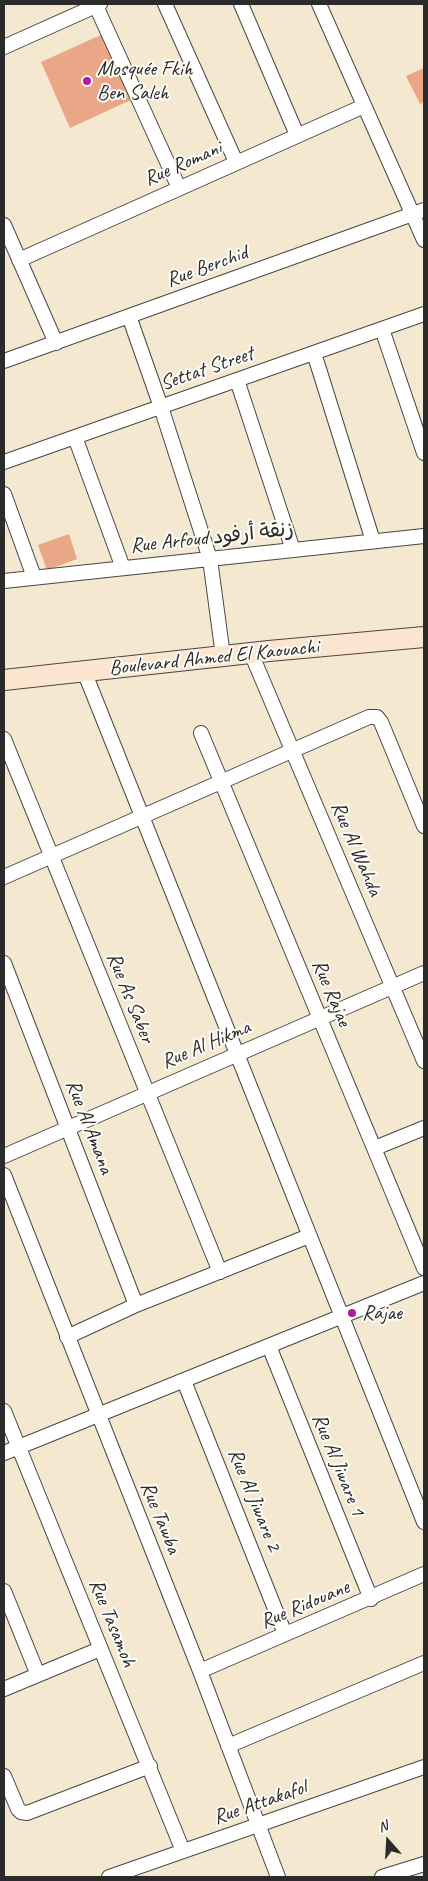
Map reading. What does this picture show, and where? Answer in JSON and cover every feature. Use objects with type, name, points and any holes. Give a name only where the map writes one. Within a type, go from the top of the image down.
[{"type":"street","points":[[165,4],[236,162]]},
{"type":"street","points":[[241,4],[297,135]]},
{"type":"street","points":[[319,4],[364,106],[419,212],[424,240]]},
{"type":"street","points":[[4,47],[98,5],[179,188]]},
{"type":"street","name":"Rue Romani","points":[[19,260],[364,106]]},
{"type":"street","name":"Rue Berchid","points":[[4,361],[419,212]]},
{"type":"street","points":[[4,225],[56,343]]},
{"type":"street","name":"Settat Street","points":[[4,462],[424,314]]},
{"type":"street","points":[[129,316],[161,407],[210,559],[223,656]]},
{"type":"street","points":[[382,329],[424,453]]},
{"type":"street","points":[[314,353],[373,541]]},
{"type":"street","points":[[237,380],[293,550]]},
{"type":"street","points":[[75,437],[123,568]]},
{"type":"street","points":[[4,494],[34,577]]},
{"type":"street","name":"Rue Arfoud زنقة أرفود","points":[[4,581],[424,536]]},
{"type":"street","name":"Boulevard Ahmed El Kaouachi","points":[[4,680],[251,653],[424,637]]},
{"type":"street","name":"Rue Al Wahda","points":[[251,653],[424,1061]]},
{"type":"street","points":[[84,671],[424,1522]]},
{"type":"street","points":[[4,877],[370,717],[377,717],[381,722],[424,826]]},
{"type":"street","name":"Rue Rajae","points":[[201,733],[424,1268]]},
{"type":"street","name":"Rue As Saber","points":[[4,739],[220,1272]]},
{"type":"street","name":"Rue Al Amana","points":[[4,963],[136,1305]]},
{"type":"street","name":"Rue Al Hikma","points":[[4,1156],[424,973]]},
{"type":"street","points":[[375,1148],[424,1128]]},
{"type":"street","name":"Rue Tawba","points":[[4,1174],[97,1415],[200,1671],[278,1877]]},
{"type":"street","points":[[67,1337],[136,1305],[309,1236]]},
{"type":"street","points":[[4,1453],[424,1283]]},
{"type":"street","name":"Rue Al Jiware 1","points":[[269,1346],[371,1599]]},
{"type":"street","name":"Rue Al Jiware 2","points":[[184,1381],[285,1634]]},
{"type":"street","name":"Rue Tasamoh","points":[[4,1411],[183,1851]]},
{"type":"street","name":"Rue Ridouane","points":[[200,1671],[371,1599],[424,1574]]},
{"type":"street","points":[[4,1591],[38,1675]]},
{"type":"street","points":[[4,1689],[100,1649]]},
{"type":"street","points":[[228,1746],[424,1663]]},
{"type":"street","points":[[4,1776],[21,1812],[27,1813],[150,1766]]},
{"type":"street","name":"Rue Attakafol","points":[[109,1877],[424,1768]]},
{"type":"street","points":[[382,1877],[424,1864]]},
{"type":"building","name":"Mosquée Fkih Ben Saleh","points":[[103,34],[133,99],[70,128],[41,62]]},
{"type":"building","points":[[424,68],[424,102],[420,104],[406,76]]},
{"type":"building","points":[[69,534],[77,559],[47,570],[38,545]]},
{"type":"place","name":"Mosquée Fkih Ben Saleh","points":[[87,81]]},
{"type":"place","name":"Rajae","points":[[352,1313]]}]
